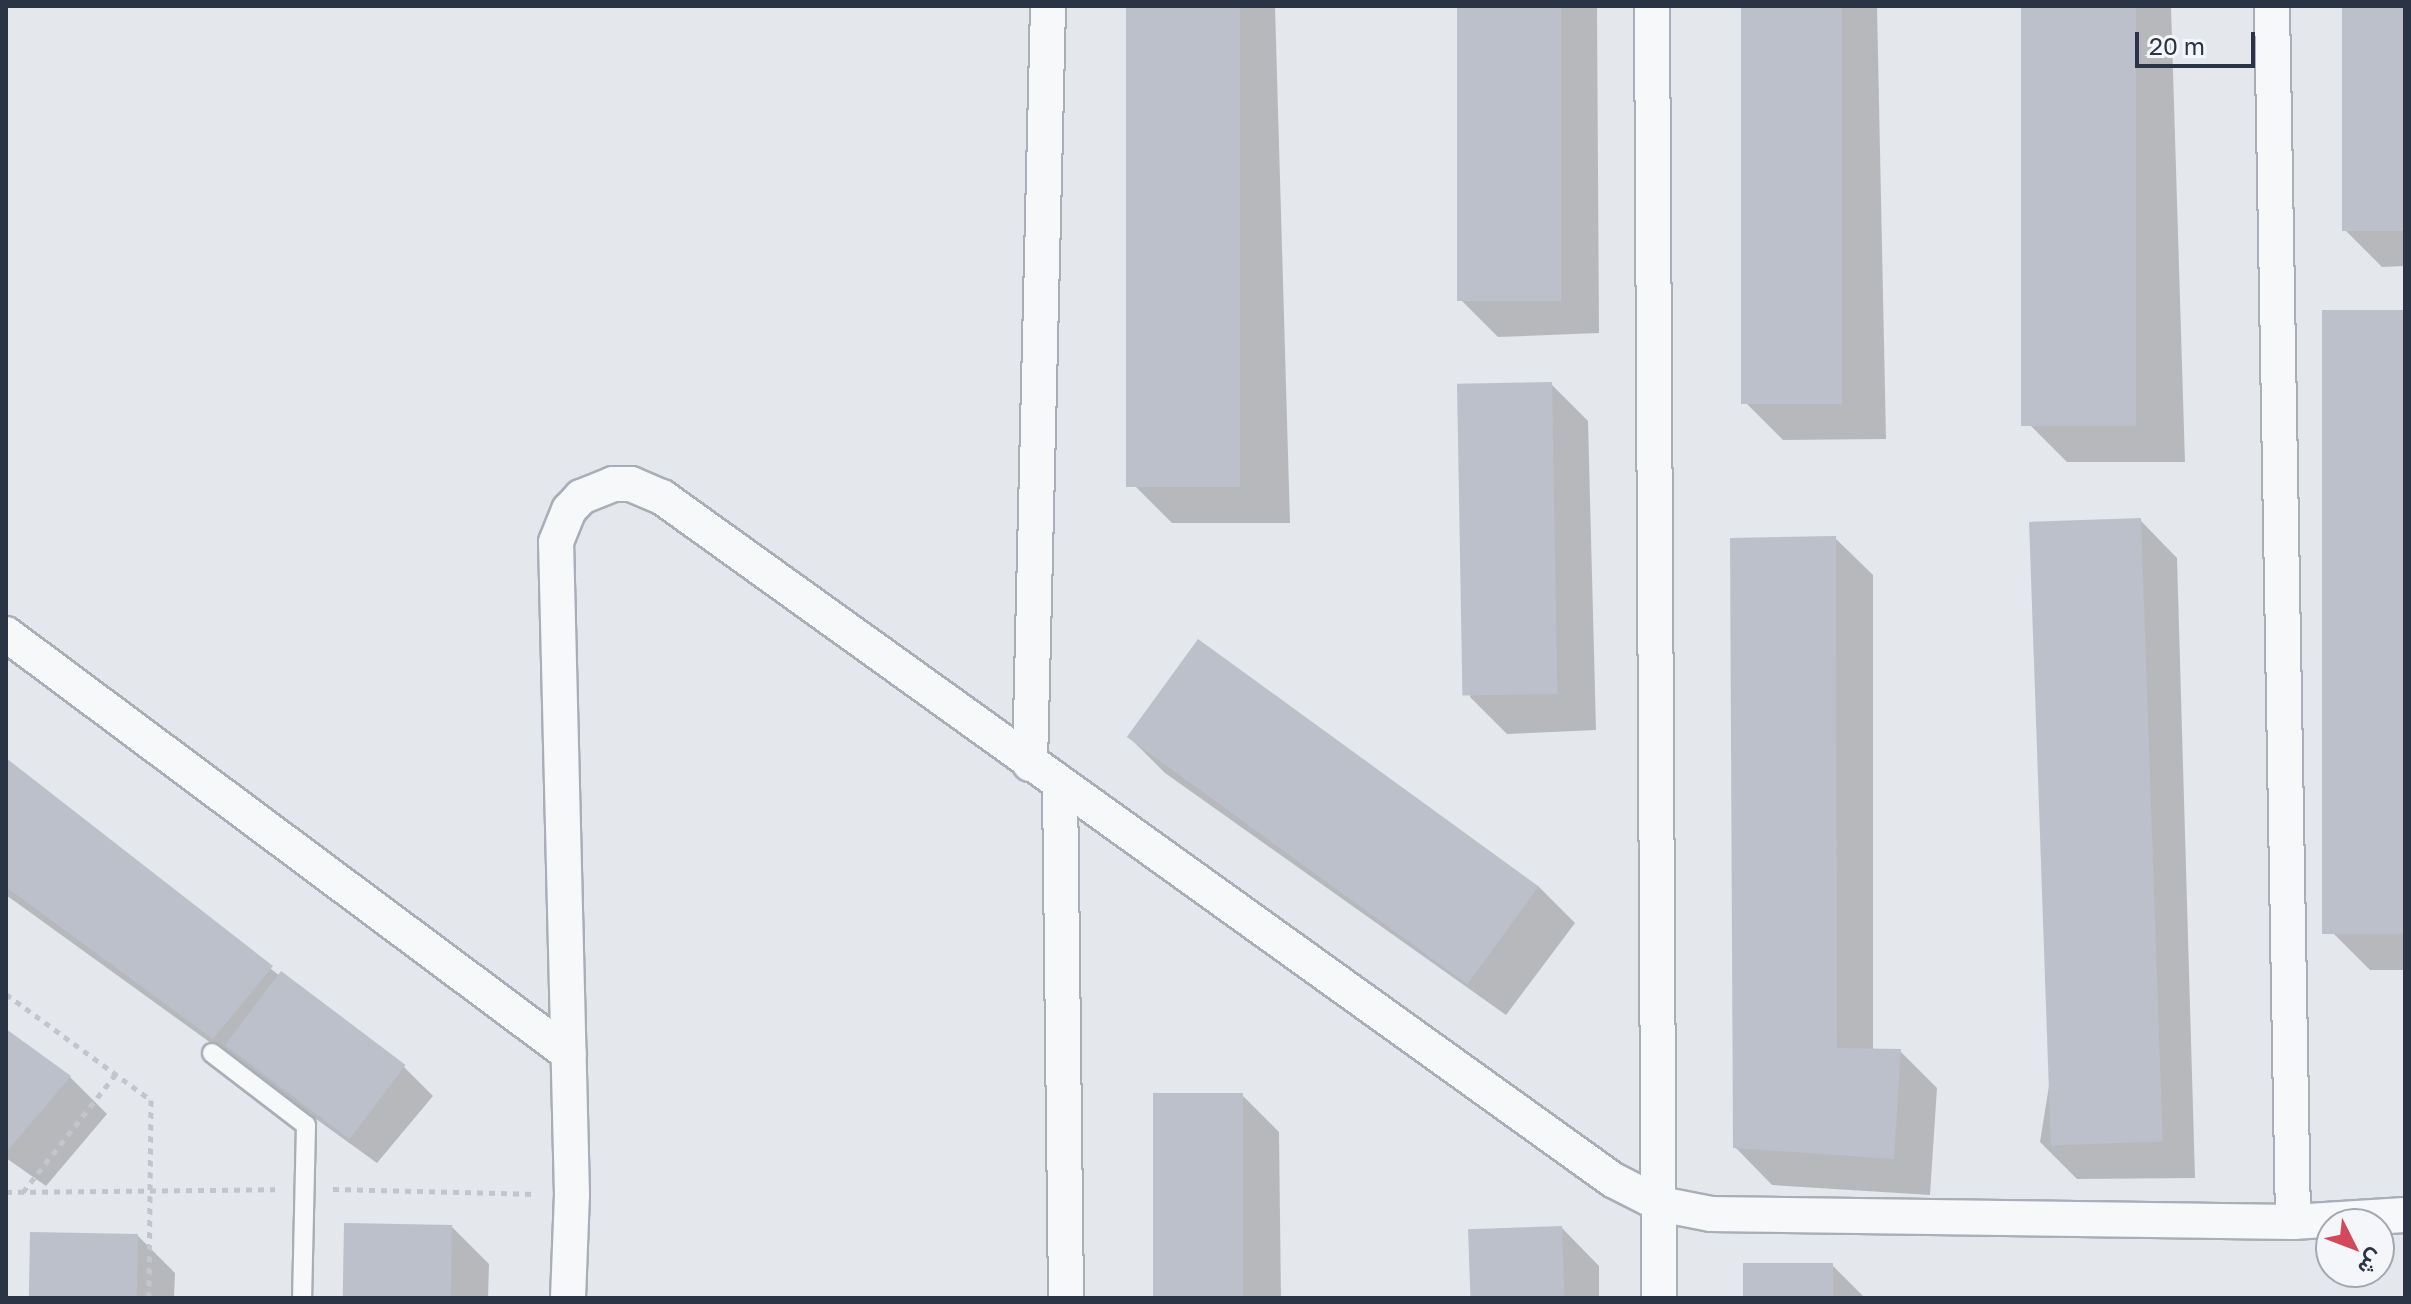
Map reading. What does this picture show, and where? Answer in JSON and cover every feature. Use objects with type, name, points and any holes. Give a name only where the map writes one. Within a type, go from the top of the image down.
[{"type":"street","points":[[1030,764],[1048,6]]},
{"type":"street","points":[[1652,6],[1659,1298]]},
{"type":"street","points":[[2272,6],[2293,1222]]},
{"type":"street","points":[[568,1298],[572,1195],[556,542],[569,510],[581,497],[613,484],[647,489],[1613,1180],[1660,1204],[1711,1214],[2293,1222],[2405,1215]]},
{"type":"street","points":[[6,634],[569,1054]]},
{"type":"street","points":[[1060,784],[1066,1298]]},
{"type":"lane","points":[[212,1053],[306,1125],[302,1298]]},
{"type":"path","points":[[6,994],[151,1100],[149,1298]]},
{"type":"path","points":[[23,1192],[116,1074]]},
{"type":"path","points":[[6,1192],[305,1189],[572,1195]]},
{"type":"building","points":[[1126,6],[1240,6],[1240,487],[1126,487]]},
{"type":"building","points":[[1457,6],[1561,6],[1561,301],[1457,301]]},
{"type":"building","points":[[1741,6],[1842,6],[1842,404],[1741,404]]},
{"type":"building","points":[[2021,6],[2136,6],[2136,426],[2021,426]]},
{"type":"building","points":[[2342,6],[2405,6],[2405,231],[2342,231]]},
{"type":"building","points":[[2322,310],[2405,310],[2405,934],[2322,934]]},
{"type":"building","points":[[1552,382],[1557,694],[1462,696],[1457,384]]},
{"type":"building","points":[[2141,518],[2163,1142],[2051,1146],[2029,522]]},
{"type":"building","points":[[1836,536],[1837,1048],[1901,1049],[1894,1159],[1733,1148],[1730,538]]},
{"type":"building","points":[[1198,639],[1539,886],[1467,984],[1127,737]]},
{"type":"building","points":[[6,758],[273,966],[213,1039],[6,887]]},
{"type":"building","points":[[281,971],[406,1065],[350,1139],[225,1045]]},
{"type":"building","points":[[6,1029],[71,1076],[8,1150],[6,1148]]},
{"type":"building","points":[[1153,1093],[1243,1093],[1243,1298],[1153,1298]]},
{"type":"building","points":[[344,1223],[452,1225],[451,1298],[343,1296]]},
{"type":"building","points":[[1562,1226],[1565,1298],[1470,1298],[1468,1229]]},
{"type":"building","points":[[30,1232],[138,1234],[137,1298],[29,1296]]},
{"type":"building","points":[[1743,1263],[1833,1263],[1833,1298],[1743,1298]]}]
